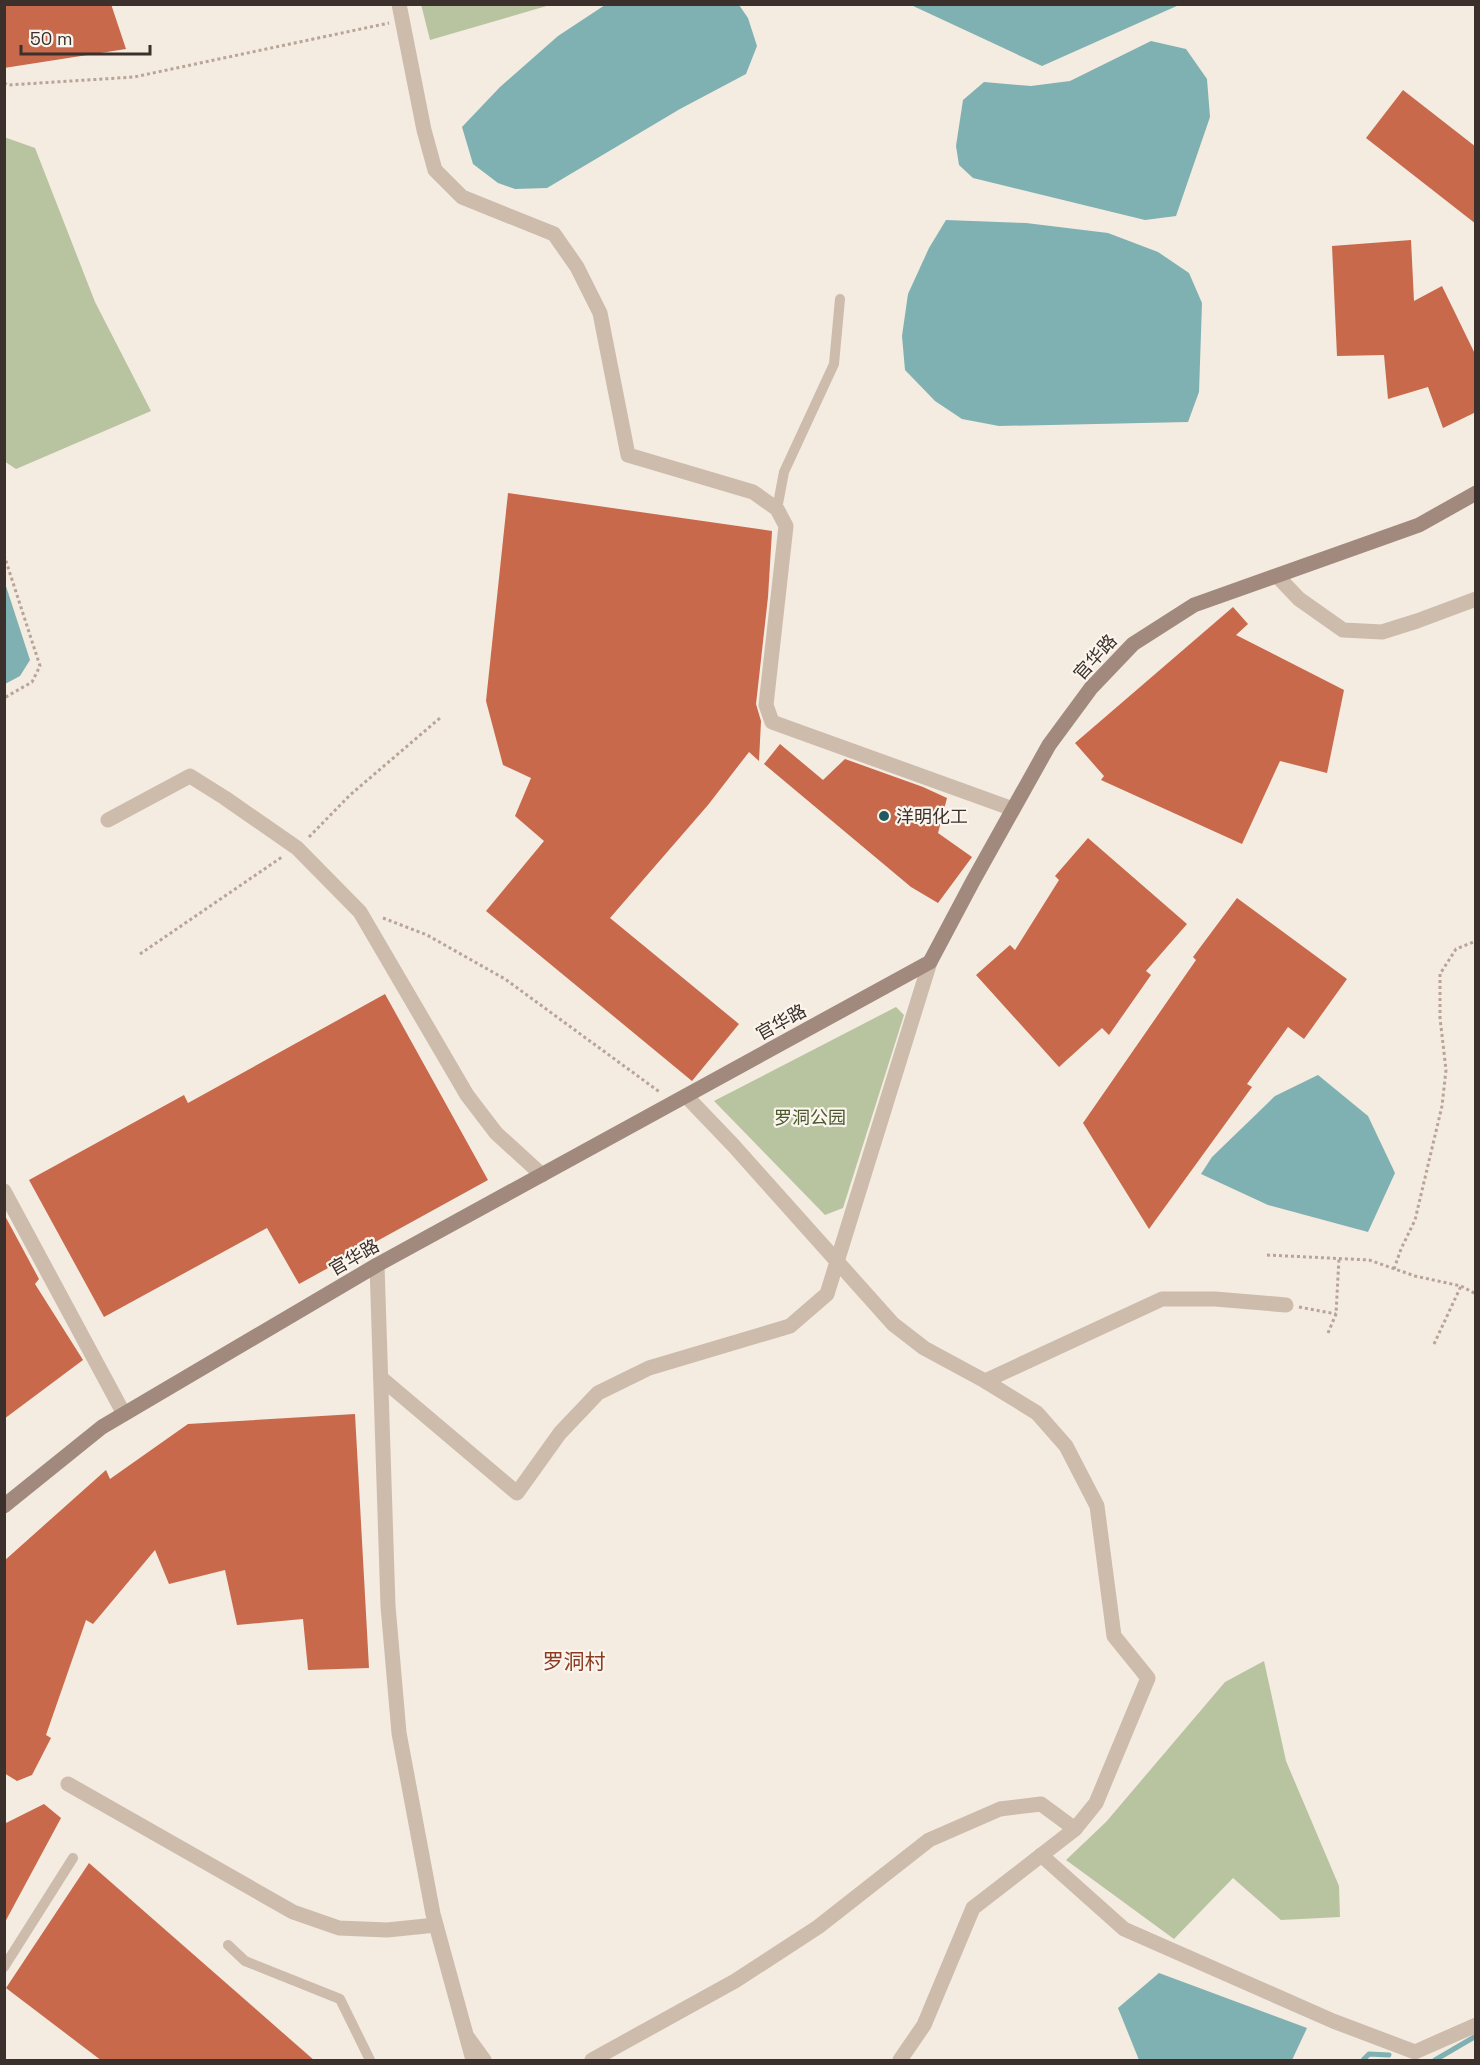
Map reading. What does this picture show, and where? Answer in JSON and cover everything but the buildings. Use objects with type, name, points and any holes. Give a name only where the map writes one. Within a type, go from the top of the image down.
[{"type":"main road","name":"官华路","points":[[4,1506],[102,1427],[124,1414],[377,1266],[930,962],[1049,745],[1091,688],[1133,644],[1194,605],[1419,525],[1476,493]]},
{"type":"street","points":[[399,4],[424,130],[435,170],[462,197],[554,234],[577,267],[600,313],[628,455],[753,492],[777,509],[786,526],[766,705],[772,722],[1013,809]]},
{"type":"street","points":[[1277,576],[1299,599],[1343,630],[1382,632],[1476,599]]},
{"type":"street","points":[[108,820],[190,776],[297,848],[360,912],[467,1095],[496,1133],[542,1175]]},
{"type":"street","points":[[381,1378],[517,1493],[560,1432],[598,1393],[649,1368],[790,1326],[827,1294],[930,962]]},
{"type":"street","points":[[680,1099],[837,1263],[892,1324],[924,1348],[985,1381],[1037,1413],[1066,1446],[1097,1506],[1114,1636],[1148,1678],[1096,1803],[1075,1829],[974,1908],[924,2025],[900,2061]]},
{"type":"street","points":[[4,1191],[124,1414]]},
{"type":"street","points":[[377,1266],[388,1606],[399,1732],[436,1925],[473,2061]]},
{"type":"street","points":[[985,1381],[1162,1299],[1215,1299],[1286,1305]]},
{"type":"street","points":[[68,1784],[293,1912],[339,1928],[387,1930],[436,1925]]},
{"type":"street","points":[[592,2061],[735,1981],[808,1933],[929,1840],[1000,1809],[1041,1804],[1075,1829]]},
{"type":"street","points":[[1041,1855],[1124,1929],[1333,2021],[1415,2052],[1476,2025]]},
{"type":"street","points":[[466,2035],[484,2061]]},
{"type":"lane","points":[[777,509],[784,472],[834,364],[840,299]]},
{"type":"lane","points":[[4,1967],[73,1858]]},
{"type":"lane","points":[[228,1946],[245,1961],[340,1999],[370,2061]]},
{"type":"path","points":[[4,83],[8,85],[134,77],[402,20]]},
{"type":"path","points":[[4,555],[40,666],[32,682],[4,698]]},
{"type":"path","points":[[360,912],[427,934],[505,979],[680,1099]]},
{"type":"path","points":[[1394,1269],[1415,1220],[1442,1106],[1446,1070],[1440,1018],[1440,974],[1456,949],[1476,941]]},
{"type":"path","points":[[1267,1255],[1369,1260],[1414,1276],[1461,1286],[1475,1292]]},
{"type":"path","points":[[1328,1333],[1336,1314],[1339,1258]]},
{"type":"path","points":[[1434,1344],[1461,1286]]},
{"type":"path","points":[[1286,1305],[1336,1314]]},
{"type":"green space","points":[[421,4],[550,4],[550,5],[430,40]]},
{"type":"green space","points":[[4,137],[35,148],[95,302],[151,411],[16,469],[4,461]]},
{"type":"green space","name":"罗洞公园","points":[[896,1007],[904,1015],[843,1208],[825,1215],[714,1101]]},
{"type":"green space","points":[[1264,1661],[1286,1761],[1339,1886],[1340,1917],[1281,1920],[1233,1878],[1174,1939],[1066,1860],[1106,1822],[1225,1682]]},
{"type":"water","points":[[1179,4],[1042,66],[911,5]]},
{"type":"water","points":[[605,5],[739,5],[748,18],[757,46],[746,74],[680,109],[547,188],[515,189],[498,183],[473,164],[462,127],[500,87],[558,36]]},
{"type":"water","points":[[1151,41],[1186,49],[1207,79],[1210,117],[1176,216],[1145,220],[973,178],[959,165],[956,146],[963,100],[984,82],[1031,86],[1070,81]]},
{"type":"water","points":[[946,220],[1026,223],[1108,233],[1158,252],[1189,273],[1202,303],[1199,392],[1188,422],[999,426],[962,419],[935,401],[905,370],[902,336],[908,294],[929,248]]},
{"type":"water","points":[[4,580],[30,660],[20,676],[5,684]]},
{"type":"water","points":[[1318,1075],[1368,1116],[1395,1173],[1368,1232],[1268,1205],[1201,1174],[1212,1157],[1275,1096]]},
{"type":"water","points":[[1159,1973],[1307,2028],[1292,2060],[1139,2060],[1118,2008]]},
{"type":"waterway","points":[[1435,2060],[1476,2036]]},
{"type":"waterway","points":[[1363,2060],[1369,2054],[1389,2055]]},
{"type":"place","name":"洋明化工","points":[[884,816]]},
{"type":"district","name":"罗洞村","points":[[574,1661]]}]
